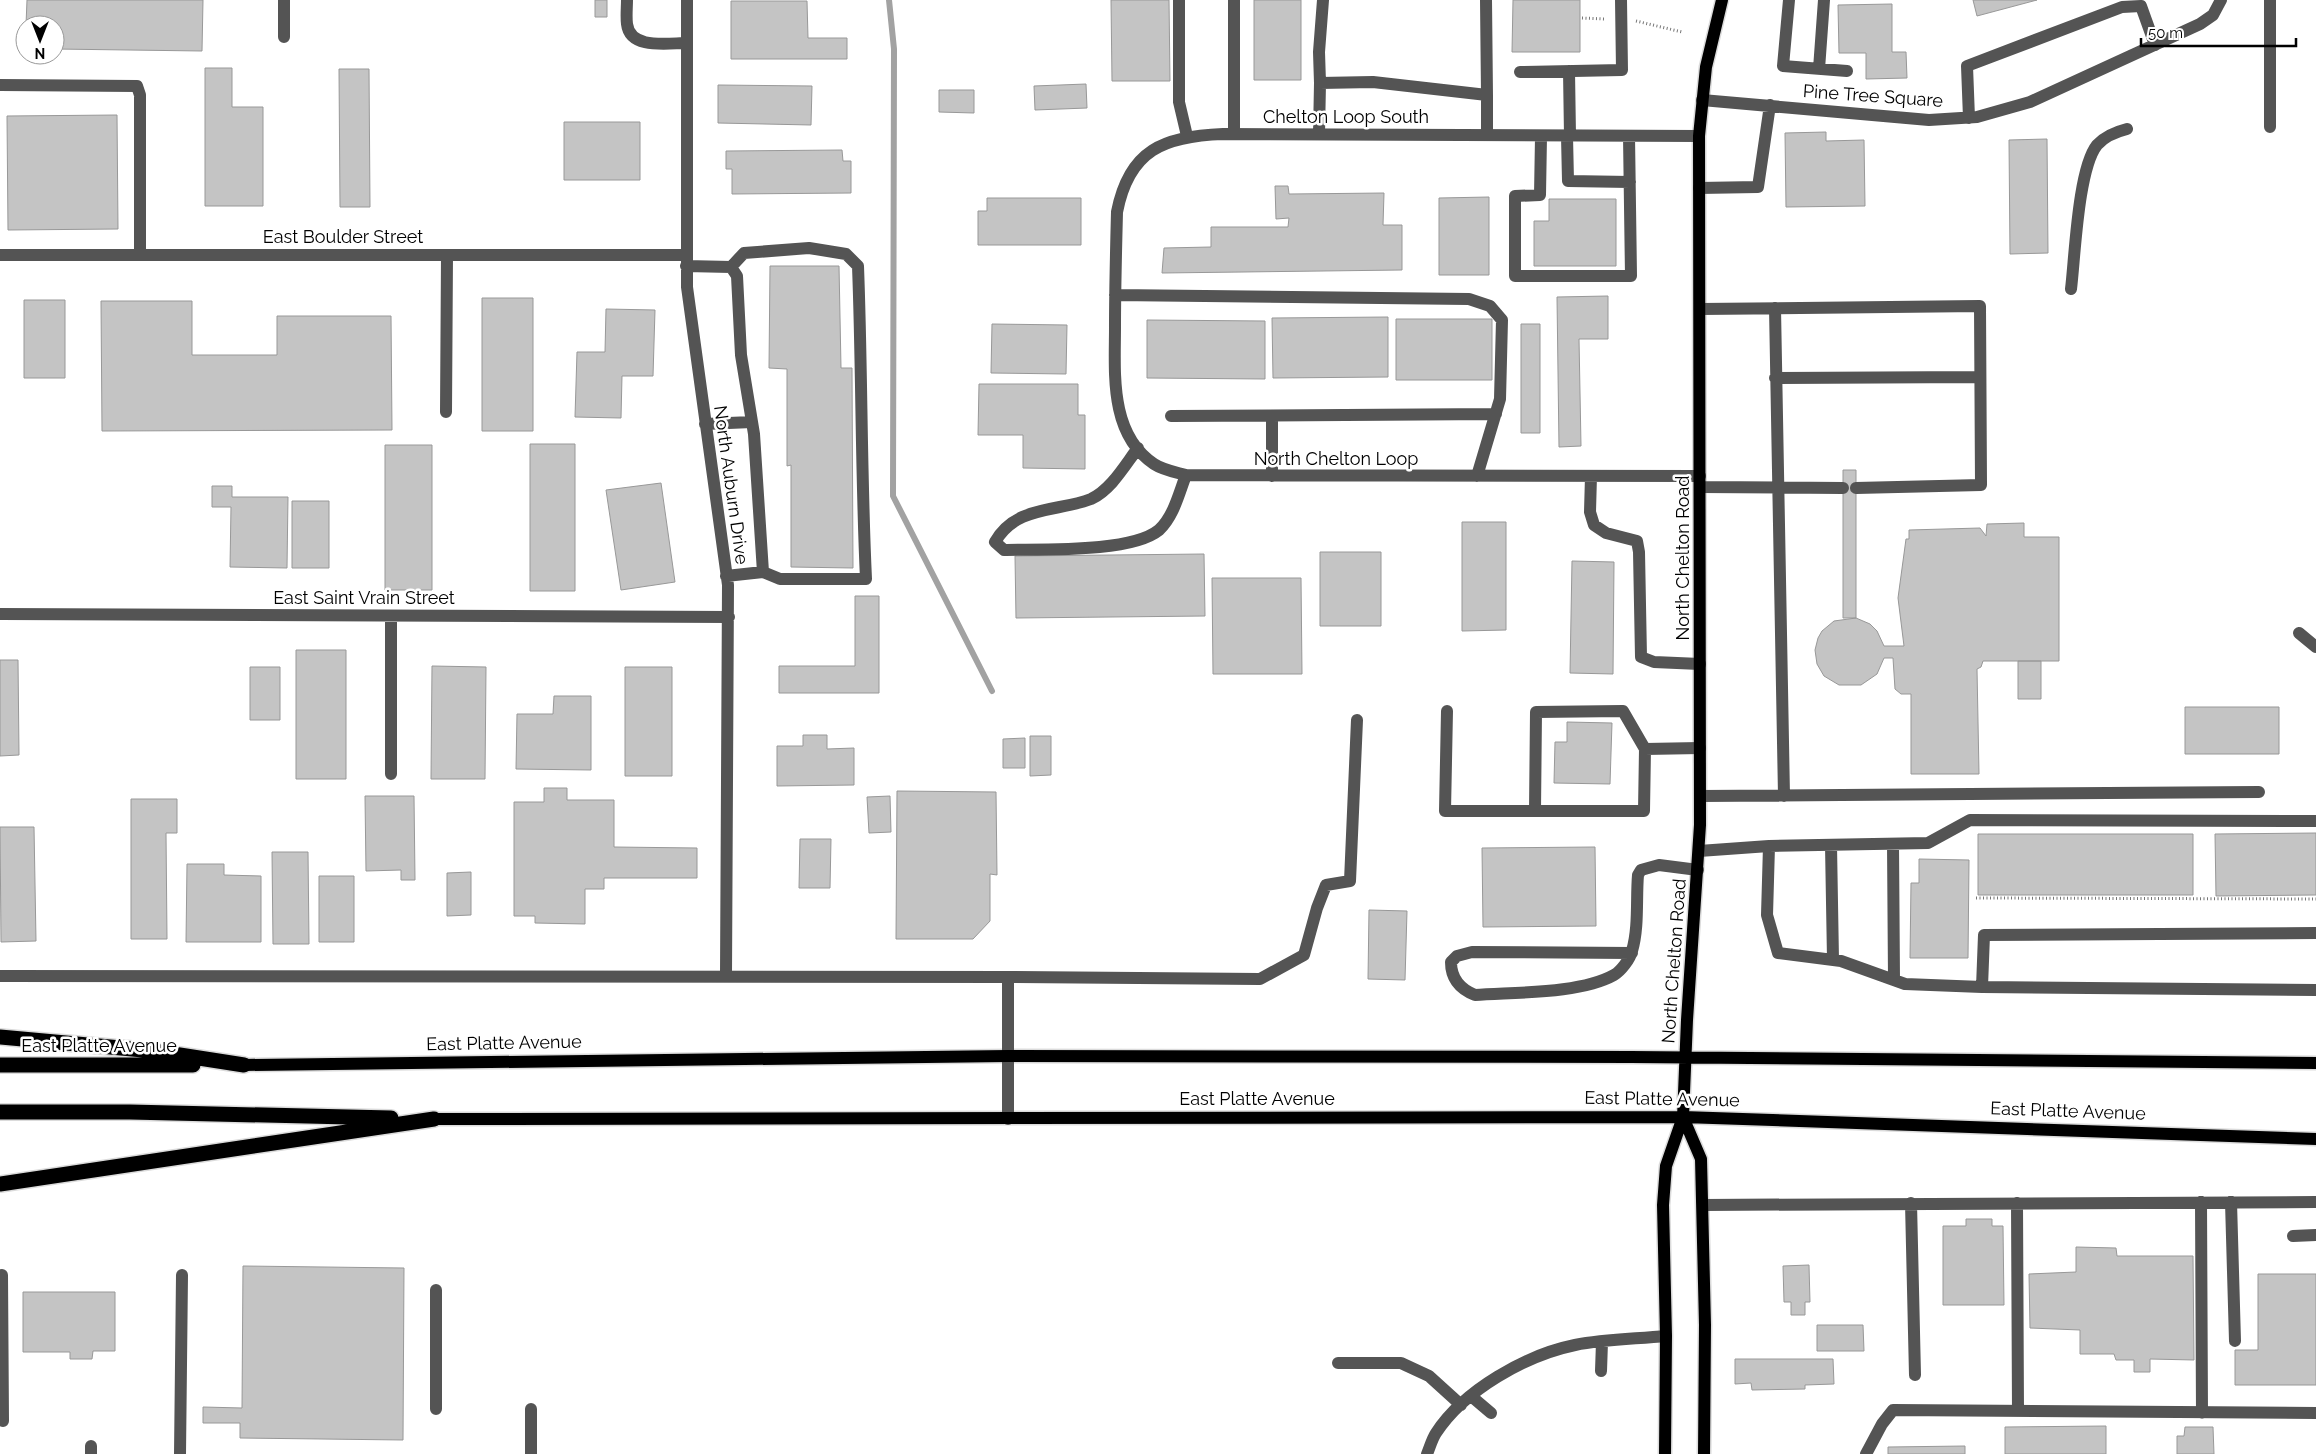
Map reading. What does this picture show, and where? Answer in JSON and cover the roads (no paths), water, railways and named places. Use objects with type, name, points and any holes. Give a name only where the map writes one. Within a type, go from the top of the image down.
[{"type":"highway","points":[[0,1037],[154,1051],[244,1065]]},
{"type":"highway","name":"East Platte Avenue","points":[[0,1064],[244,1065]]},
{"type":"highway","name":"East Platte Avenue","points":[[0,1112],[130,1112],[434,1119]]},
{"type":"highway","points":[[0,1184],[434,1119]]},
{"type":"main road","name":"North Chelton Road","points":[[1665,1454],[1666,1336],[1663,1204],[1666,1166],[1683,1117],[1684,1057],[1699,851],[1699,136],[1706,67],[1722,0]]},
{"type":"main road","name":"East Platte Avenue","points":[[244,1065],[1008,1056],[1684,1057],[2316,1063]]},
{"type":"main road","name":"North Chelton Road","points":[[1683,1117],[1701,1159],[1703,1204],[1704,1454]]},
{"type":"main road","name":"East Platte Avenue","points":[[434,1119],[1683,1117],[2316,1139]]},
{"type":"street","points":[[284,0],[284,37]]},
{"type":"street","points":[[627,0],[627,26],[634,38],[644,42],[687,43]]},
{"type":"street","name":"North Auburn Drive","points":[[687,0],[688,204],[686,260],[691,325],[726,576],[729,617],[726,975]]},
{"type":"street","points":[[1179,0],[1179,102],[1187,136]]},
{"type":"street","points":[[1234,0],[1234,134]]},
{"type":"street","points":[[1319,134],[1319,52],[1323,0]]},
{"type":"street","points":[[1486,0],[1487,135]]},
{"type":"street","points":[[1520,72],[1622,70],[1621,0]]},
{"type":"street","points":[[1789,0],[1784,66],[1847,71]]},
{"type":"street","points":[[1819,69],[1824,0]]},
{"type":"street","name":"Pine Tree Square","points":[[1702,100],[1930,120],[1968,118],[2030,102],[2200,24],[2213,15],[2222,0]]},
{"type":"street","points":[[2270,0],[2270,127]]},
{"type":"street","points":[[1968,118],[1967,66],[2122,7],[2142,6],[2155,44]]},
{"type":"street","points":[[1569,71],[1568,182],[1630,182]]},
{"type":"street","points":[[1320,83],[1373,82],[1487,95]]},
{"type":"street","points":[[0,85],[136,86],[140,95],[140,255]]},
{"type":"street","points":[[1699,188],[1758,187],[1770,105]]},
{"type":"street","points":[[2071,289],[2083,186],[2089,163],[2095,147],[2103,139],[2127,129]]},
{"type":"street","name":"Chelton Loop South","points":[[1115,295],[1117,212],[1121,191],[1141,158],[1155,148],[1187,136],[1234,134],[1541,137],[1699,136]]},
{"type":"street","points":[[1541,137],[1540,195],[1514,196],[1515,276],[1631,276],[1630,136]]},
{"type":"street","points":[[726,576],[764,572],[780,579],[866,579],[862,507],[862,360],[858,266],[846,254],[808,248],[744,253],[731,267],[736,276],[741,355],[752,422],[764,572]]},
{"type":"street","name":"East Boulder Street","points":[[0,255],[447,255],[686,260],[731,267]]},
{"type":"street","points":[[446,412],[447,255]]},
{"type":"street","points":[[1115,295],[1469,299],[1490,306],[1502,320],[1500,400],[1477,476]]},
{"type":"street","name":"North Chelton Loop","points":[[1115,295],[1115,385],[1117,404],[1123,423],[1138,448],[1153,464],[1168,471],[1186,475],[1591,476],[1700,482],[1777,489],[1981,485],[1980,377]]},
{"type":"street","points":[[1700,309],[1980,306],[1980,377],[1775,378]]},
{"type":"street","points":[[1775,308],[1784,796]]},
{"type":"street","points":[[1171,416],[1496,414]]},
{"type":"street","points":[[1272,416],[1272,476]]},
{"type":"street","points":[[705,424],[752,422]]},
{"type":"street","points":[[1138,448],[1108,487],[1092,498],[1039,510],[1001,530],[995,542],[1004,550],[1105,547],[1135,540],[1158,530],[1171,514],[1186,475]]},
{"type":"street","points":[[1591,476],[1590,512],[1594,525],[1606,533],[1637,541],[1639,552],[1641,657],[1654,662],[1700,664]]},
{"type":"street","name":"East Saint Vrain Street","points":[[0,614],[729,617]]},
{"type":"street","points":[[392,616],[392,774]]},
{"type":"street","points":[[2299,633],[2316,647]]},
{"type":"street","points":[[1447,711],[1445,811],[1535,811],[1644,811],[1645,749],[1623,711],[1536,712],[1535,811]]},
{"type":"street","points":[[0,976],[726,975],[1260,979],[1304,955],[1316,908],[1326,886],[1350,881],[1357,720]]},
{"type":"street","points":[[1645,749],[1700,748]]},
{"type":"street","points":[[1700,796],[2259,792]]},
{"type":"street","points":[[1699,851],[1769,846],[1928,843],[1970,820],[2316,821]]},
{"type":"street","points":[[1893,844],[1894,980]]},
{"type":"street","points":[[1831,845],[1833,960]]},
{"type":"street","points":[[1769,846],[1767,916],[1778,953],[1841,961],[1905,984],[2316,990]]},
{"type":"street","points":[[1632,953],[1472,952],[1457,956],[1451,962],[1451,969],[1456,982],[1464,990],[1475,995],[1575,987],[1600,981],[1616,974],[1632,953],[1635,939],[1638,875],[1641,870],[1659,866],[1698,870]]},
{"type":"street","points":[[1982,986],[1984,936],[2316,933]]},
{"type":"street","points":[[1008,976],[1008,1119]]},
{"type":"street","points":[[2200,1202],[2202,1412]]},
{"type":"street","points":[[2231,1202],[2235,1342]]},
{"type":"street","points":[[1703,1204],[2316,1202]]},
{"type":"street","points":[[2017,1203],[2018,1412]]},
{"type":"street","points":[[1911,1204],[1915,1375]]},
{"type":"street","points":[[2293,1236],[2316,1235]]},
{"type":"street","points":[[2,1275],[3,1421]]},
{"type":"street","points":[[180,1454],[182,1275]]},
{"type":"street","points":[[436,1290],[436,1409]]},
{"type":"street","points":[[1427,1454],[1435,1434],[1451,1413],[1485,1385],[1527,1361],[1551,1351],[1576,1345],[1666,1336]]},
{"type":"street","points":[[1601,1371],[1602,1342]]},
{"type":"street","points":[[1338,1363],[1401,1363],[1429,1376],[1461,1405]]},
{"type":"street","points":[[1471,1396],[1491,1413]]},
{"type":"street","points":[[530,1454],[531,1409]]},
{"type":"street","points":[[1866,1454],[1882,1424],[1893,1410],[2316,1413]]},
{"type":"waterway","points":[[889,0],[894,49],[893,496],[992,691]]}]
